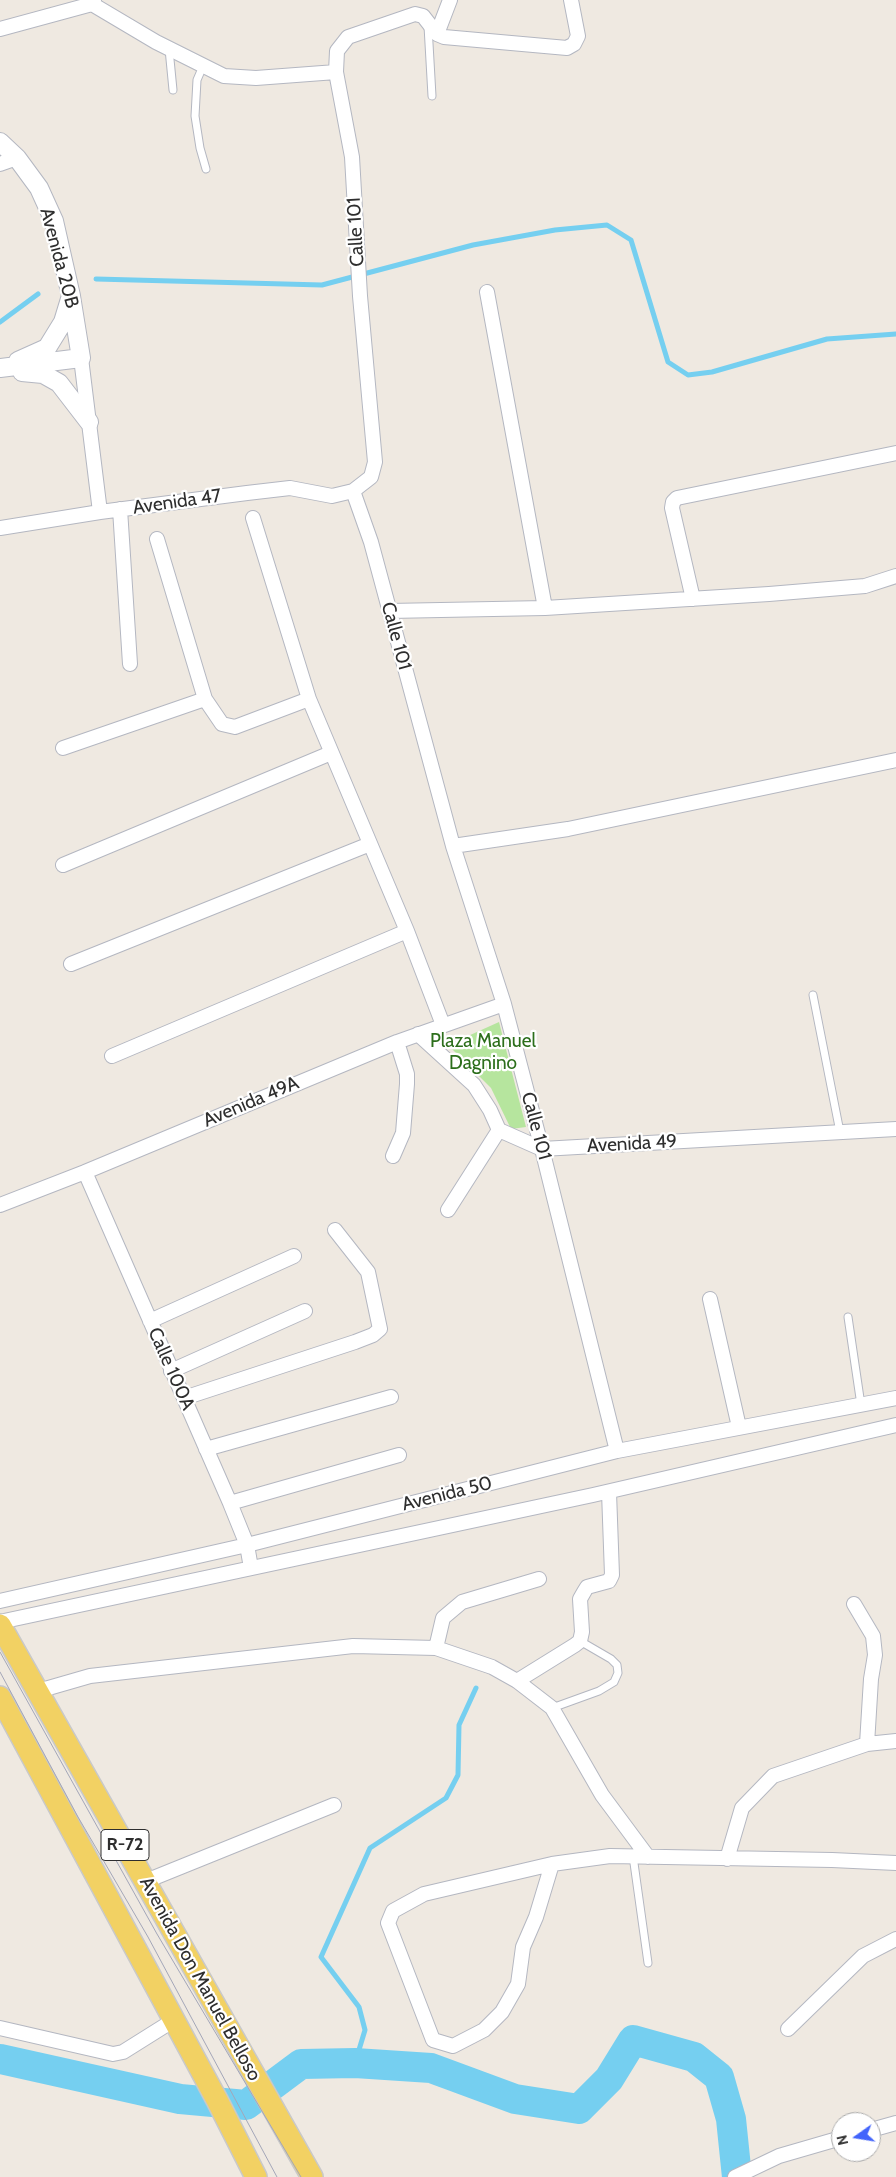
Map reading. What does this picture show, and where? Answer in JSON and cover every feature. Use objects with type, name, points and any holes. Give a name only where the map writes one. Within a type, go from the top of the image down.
[{"type":"main road","name":"Avenida Don Manuel Belloso","points":[[0,1623],[312,2177]]},
{"type":"main road","name":"R-72","points":[[0,1697],[217,2100],[256,2177]]},
{"type":"street","points":[[437,34],[450,0]]},
{"type":"street","points":[[427,20],[437,34],[444,37],[567,48],[574,44],[578,36],[571,0]]},
{"type":"street","points":[[0,29],[93,2],[169,49],[224,76],[256,78],[336,72]]},
{"type":"street","name":"Calle 101","points":[[427,20],[420,14],[414,14],[348,37],[337,51],[336,72],[352,157],[360,296],[375,462],[371,477],[354,491],[365,520],[453,846],[504,1004],[617,1452]]},
{"type":"street","name":"Avenida 20B","points":[[0,142],[17,158],[39,188],[54,221],[71,296],[81,358]]},
{"type":"street","points":[[0,164],[17,158]]},
{"type":"street","points":[[487,292],[545,608]]},
{"type":"street","points":[[4,368],[47,348],[63,322],[71,296]]},
{"type":"street","points":[[4,368],[81,358],[100,512]]},
{"type":"street","points":[[4,368],[43,374],[59,383],[89,422]]},
{"type":"street","points":[[693,599],[672,508],[673,502],[677,498],[896,453]]},
{"type":"street","name":"Avenida 47","points":[[0,528],[120,509],[290,488],[307,493],[332,496],[354,491]]},
{"type":"street","points":[[120,509],[130,664]]},
{"type":"street","points":[[254,518],[309,699],[407,931],[443,1025]]},
{"type":"street","points":[[157,539],[205,699],[222,724],[235,728],[309,699]]},
{"type":"street","points":[[389,611],[545,608],[693,599],[865,586],[896,576]]},
{"type":"street","points":[[63,748],[205,699]]},
{"type":"street","points":[[63,865],[331,753]]},
{"type":"street","points":[[453,846],[568,829],[896,760]]},
{"type":"street","points":[[71,964],[370,844]]},
{"type":"street","points":[[112,1056],[407,931]]},
{"type":"street","name":"Avenida 49A","points":[[0,1205],[85,1172],[397,1042],[504,1004]]},
{"type":"street","points":[[418,1034],[474,1085],[490,1110],[498,1130],[448,1210]]},
{"type":"street","points":[[393,1156],[403,1133],[407,1084],[407,1074],[397,1042]]},
{"type":"street","name":"Avenida 49","points":[[498,1130],[542,1149],[840,1133],[896,1128]]},
{"type":"street","name":"Calle 100A","points":[[85,1172],[230,1503],[247,1545],[251,1568]]},
{"type":"street","points":[[184,1398],[355,1342],[373,1335],[380,1329],[368,1272],[335,1230]]},
{"type":"street","points":[[150,1321],[294,1256]]},
{"type":"street","points":[[710,1298],[739,1427]]},
{"type":"street","points":[[171,1371],[305,1311]]},
{"type":"street","points":[[206,1449],[390,1397]]},
{"type":"street","name":"Avenida 50","points":[[0,1601],[247,1545],[617,1452],[896,1398]]},
{"type":"street","name":"Avenida 50","points":[[0,1623],[609,1492],[896,1425]]},
{"type":"street","points":[[230,1503],[400,1455]]},
{"type":"street","points":[[518,1681],[580,1640],[582,1632],[580,1600],[587,1586],[609,1580],[612,1575],[609,1492]]},
{"type":"street","points":[[436,1648],[443,1618],[462,1602],[539,1578]]},
{"type":"street","points":[[854,1604],[873,1636],[875,1655],[871,1679],[867,1744]]},
{"type":"street","points":[[38,1691],[90,1676],[353,1646],[436,1648],[492,1667],[518,1681],[552,1708],[602,1795],[648,1857]]},
{"type":"street","points":[[727,1859],[742,1808],[773,1776],[867,1744],[896,1742]]},
{"type":"street","points":[[146,1881],[334,1806]]},
{"type":"street","points":[[552,1864],[536,1917],[522,1946],[518,1984],[502,2012],[484,2030],[453,2046],[434,2040],[388,1923],[393,1911],[424,1894],[552,1864],[610,1856],[896,1863]]},
{"type":"street","points":[[788,2029],[863,1956],[896,1939]]},
{"type":"street","points":[[0,2028],[113,2054],[123,2052],[174,2020]]},
{"type":"street","points":[[881,2127],[896,2123]]},
{"type":"street","points":[[736,2177],[779,2156],[831,2141]]},
{"type":"lane","points":[[427,20],[432,96]]},
{"type":"lane","points":[[169,49],[173,90]]},
{"type":"lane","points":[[203,66],[196,80],[195,116],[206,170]]},
{"type":"lane","points":[[813,995],[840,1133]]},
{"type":"lane","points":[[848,1317],[861,1406]]},
{"type":"lane","points":[[552,1708],[599,1692],[614,1682],[618,1674],[617,1665],[580,1640]]},
{"type":"lane","points":[[633,1856],[648,1963]]},
{"type":"green space","name":"Plaza Manuel Dagnino","points":[[499,1022],[526,1127],[511,1129],[491,1088],[448,1045]]},
{"type":"waterway","points":[[96,279],[322,285],[473,245],[555,230],[607,225],[631,240],[668,362],[688,375],[712,372],[827,339],[896,334]]},
{"type":"waterway","points":[[0,322],[38,294]]},
{"type":"waterway","points":[[355,2063],[365,2030],[359,2007],[321,1957],[370,1848],[446,1798],[458,1775],[459,1725],[476,1688]]},
{"type":"waterway","points":[[0,2059],[180,2099],[246,2105],[301,2064],[355,2063],[431,2068],[515,2099],[579,2109],[609,2079],[633,2040],[694,2057],[719,2077],[731,2119],[737,2177]]},
{"type":"tram line","points":[[0,1652],[157,1934],[301,2177]]},
{"type":"tram line","points":[[0,1672],[78,1817],[148,1937],[277,2177]]}]
